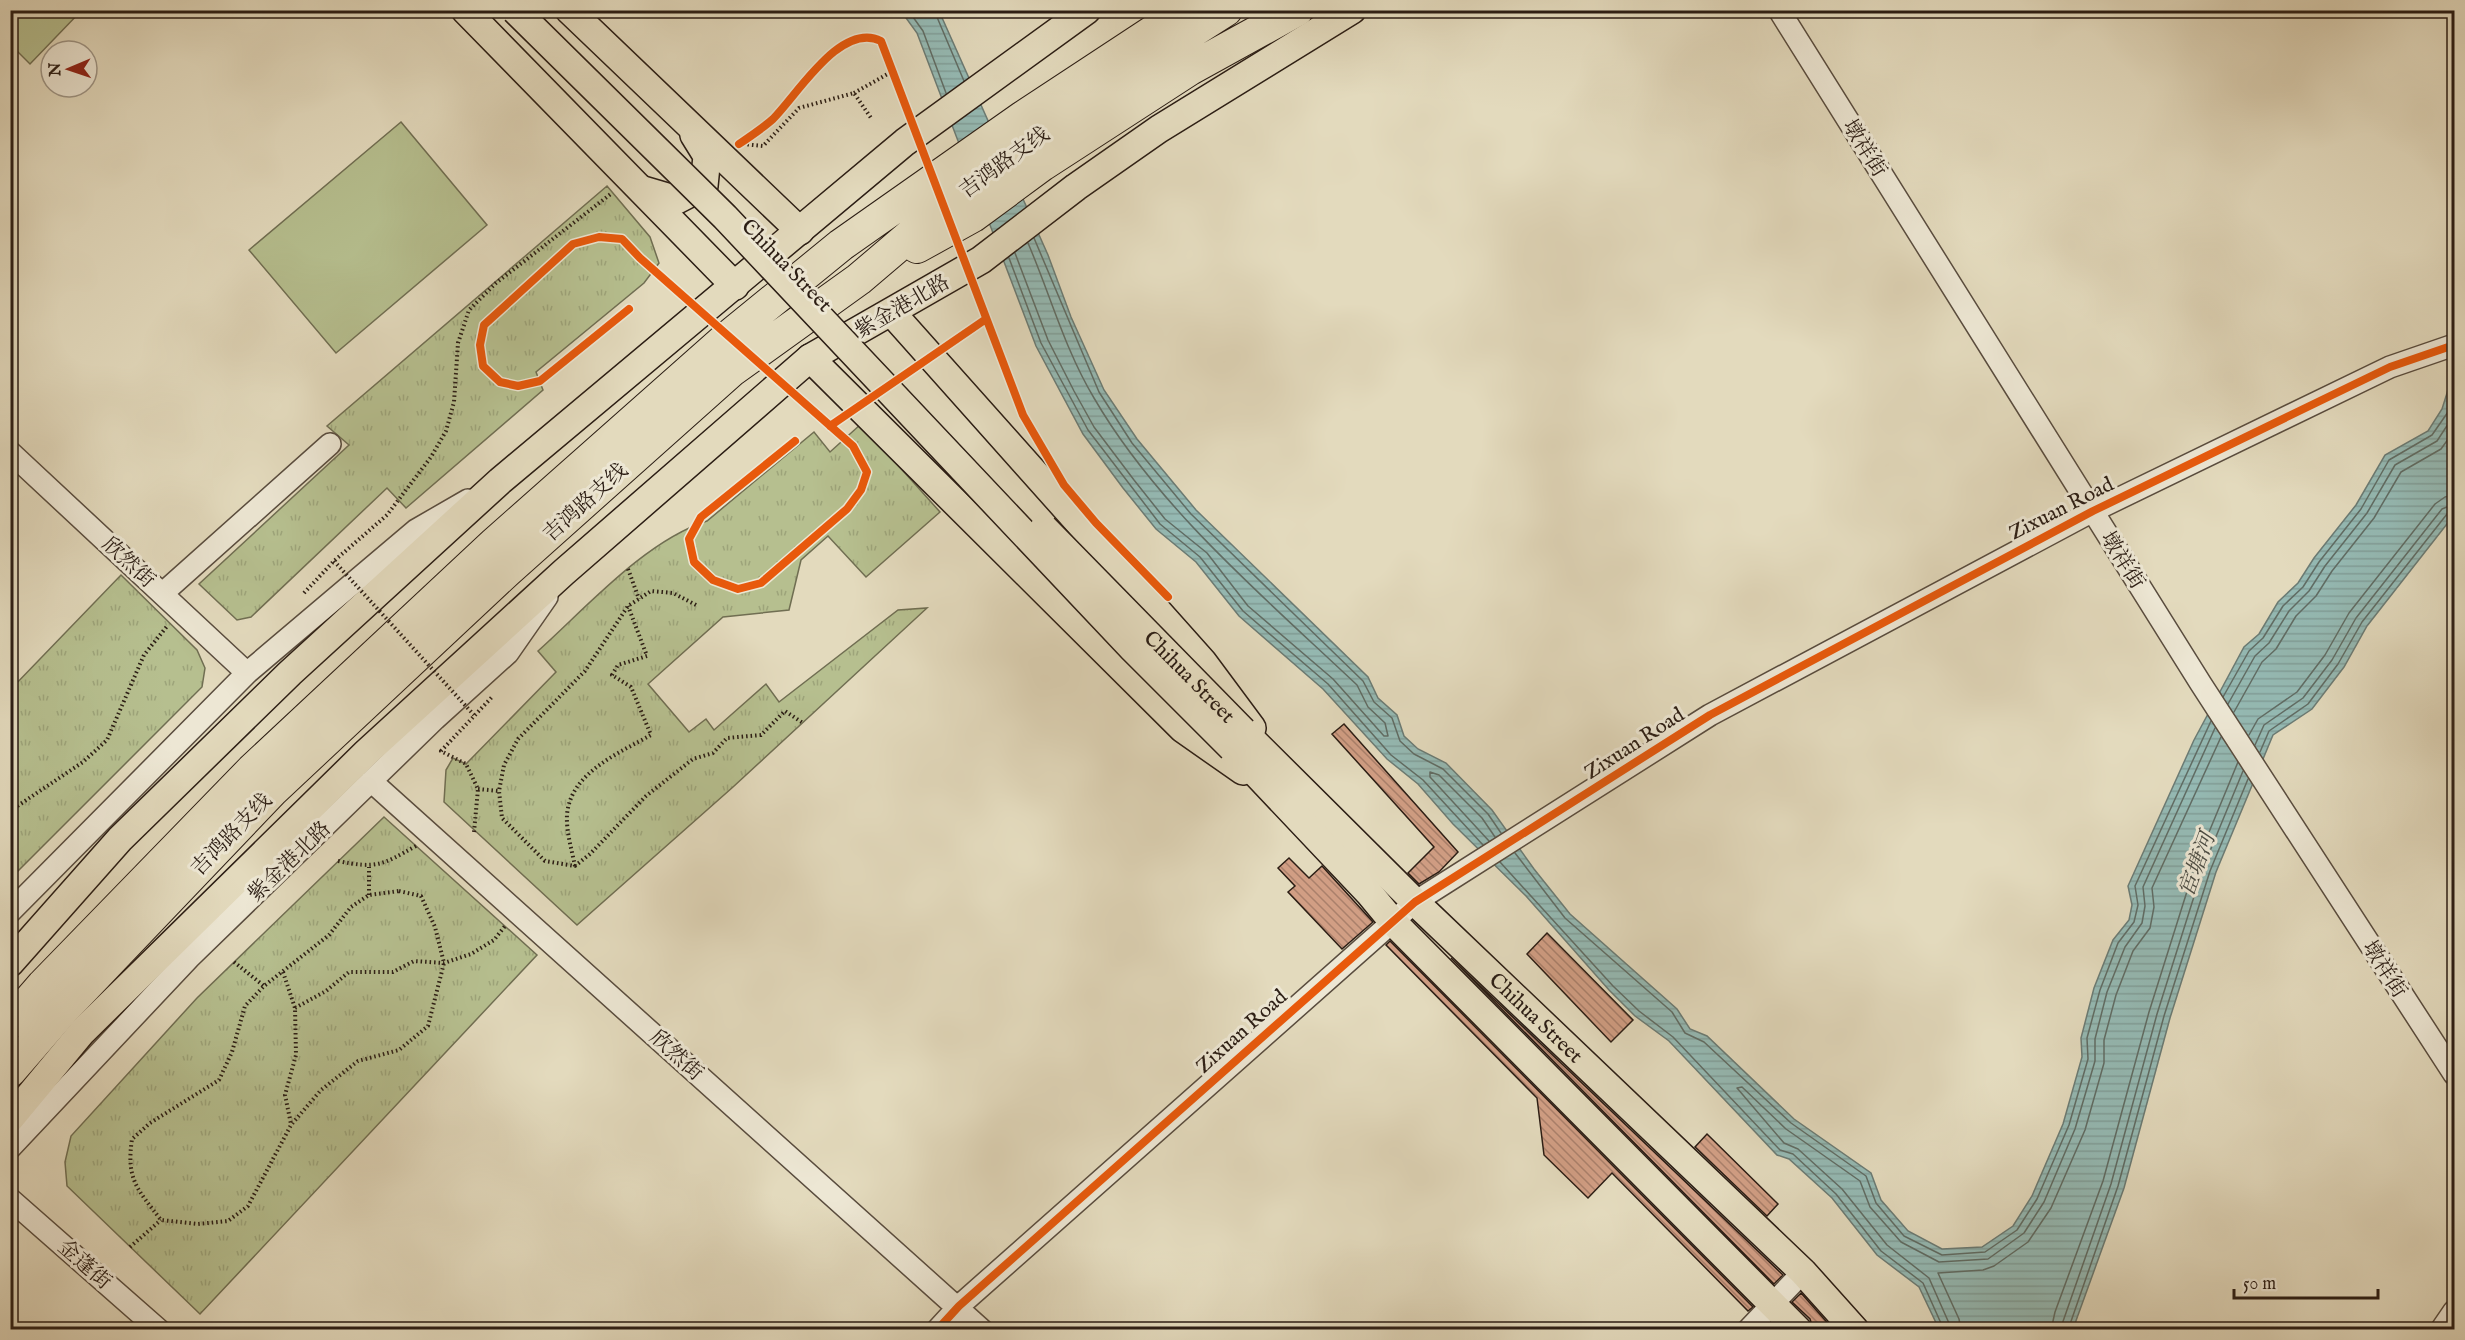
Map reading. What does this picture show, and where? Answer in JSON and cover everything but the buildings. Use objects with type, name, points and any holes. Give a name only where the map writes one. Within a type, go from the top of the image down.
[{"type":"highway","points":[[1028,132],[1159,10]]},
{"type":"highway","name":"吉鸿路支线","points":[[1028,132],[1186,10]]},
{"type":"highway","name":"吉鸿路支线","points":[[10,1023],[75,952],[278,745],[495,543],[722,342],[841,245],[948,173],[1028,132],[1226,10]]},
{"type":"highway","points":[[948,173],[1028,132],[1190,69],[1298,10]]},
{"type":"highway","name":"吉鸿路支线","points":[[10,1071],[63,1010],[273,790],[464,611],[731,371],[859,279],[948,173]]},
{"type":"main road","points":[[465,10],[735,286]]},
{"type":"main road","name":"Chihua Street","points":[[515,10],[725,218],[1133,649],[1237,739]]},
{"type":"main road","name":"Chihua Street","points":[[538,10],[1275,779],[1393,922],[1798,1329]]},
{"type":"main road","points":[[569,10],[800,231]]},
{"type":"main road","points":[[12,961],[120,839],[290,673],[500,481],[800,231],[948,173],[993,79],[1087,10]]},
{"type":"main road","name":"紫金港北路","points":[[10,1119],[82,1032],[367,752],[564,572],[810,358],[981,260],[1159,129],[1352,10]]},
{"type":"main road","points":[[641,190],[676,200],[704,186],[707,156],[691,129]]},
{"type":"main road","points":[[892,313],[1203,662],[1275,779]]},
{"type":"main road","points":[[810,358],[1183,729],[1275,779]]},
{"type":"main road","name":"Chihua Street","points":[[1275,779],[1415,902],[1803,1272],[1856,1329]]},
{"type":"street","name":"墩祥街","points":[[1779,10],[2201,684],[2454,1074]]},
{"type":"street","name":"Zixuan Road","points":[[937,1329],[959,1306],[1415,902],[1710,715],[2093,511],[2390,367],[2454,345]]},
{"type":"street","points":[[163,593],[330,444]]},
{"type":"street","name":"欣然街","points":[[10,452],[247,672]]},
{"type":"street","points":[[10,912],[247,672],[416,530],[500,481]]},
{"type":"street","name":"紫金港北路","points":[[10,1148],[189,958],[435,719],[508,653],[564,572]]},
{"type":"street","name":"欣然街","points":[[371,782],[982,1329]]},
{"type":"street","name":"金蓬街","points":[[10,1199],[159,1329]]},
{"type":"street","points":[[1748,1329],[1803,1272]]},
{"type":"street","points":[[2441,1329],[2454,1311]]},
{"type":"path","points":[[889,61],[897,82]]},
{"type":"path","points":[[739,144],[763,146],[799,108],[828,102],[854,93],[893,71]]},
{"type":"path","points":[[854,93],[871,118]]},
{"type":"path","points":[[739,144],[754,134]]},
{"type":"path","points":[[304,593],[334,561],[387,515],[431,457],[446,431],[454,402],[458,343],[469,310],[496,283],[612,193]]},
{"type":"path","points":[[334,561],[474,715]]},
{"type":"path","points":[[628,569],[639,599]]},
{"type":"path","points":[[696,605],[673,593],[651,591],[628,606],[585,671],[518,739],[504,765],[499,791],[502,818],[545,861],[575,866],[591,854],[646,796],[693,759],[713,753],[727,738],[761,735],[785,711],[803,723]]},
{"type":"path","points":[[575,866],[567,816],[574,794],[598,765],[651,735],[631,687],[612,675],[618,664],[647,656],[628,606]]},
{"type":"path","points":[[10,811],[83,762],[107,740],[144,655],[169,623]]},
{"type":"path","points":[[474,832],[478,789],[466,764],[441,751],[498,692]]},
{"type":"path","points":[[478,789],[499,791]]},
{"type":"path","points":[[338,861],[369,867],[392,859],[416,846]]},
{"type":"path","points":[[369,867],[369,895]]},
{"type":"path","points":[[399,891],[421,896],[435,927],[444,963],[428,1026],[399,1050],[358,1062],[321,1090],[291,1125],[248,1206],[228,1221],[198,1224],[160,1220],[138,1190],[128,1163],[132,1139],[150,1123],[219,1080],[232,1052],[245,1006],[264,986],[328,935],[351,907],[369,895],[399,891]]},
{"type":"path","points":[[295,1008],[326,991],[349,972],[393,972],[414,961],[444,963],[471,954],[494,940],[505,926]]},
{"type":"path","points":[[234,962],[264,986]]},
{"type":"path","points":[[283,972],[295,1008],[296,1055],[285,1095],[291,1125]]},
{"type":"path","points":[[130,1247],[160,1220]]},
{"type":"green space","points":[[11,10],[81,11],[54,39],[39,39],[39,55],[30,64],[11,45]]},
{"type":"green space","points":[[401,122],[487,225],[336,353],[249,250]]},
{"type":"green space","points":[[607,186],[650,237],[659,263],[644,283],[536,372],[543,390],[406,508],[387,488],[251,617],[237,620],[199,584],[349,445],[327,426]]},
{"type":"green space","points":[[861,424],[940,512],[866,577],[828,536],[801,560],[789,610],[723,617],[648,684],[689,732],[706,719],[714,730],[766,684],[779,702],[898,610],[927,608],[733,787],[577,925],[444,802],[446,770],[453,758],[466,764],[556,672],[538,651],[639,559],[684,531],[707,521],[814,432],[830,452]]},
{"type":"green space","points":[[121,575],[197,650],[205,668],[202,687],[11,878],[11,689]]},
{"type":"green space","points":[[384,817],[537,955],[200,1314],[67,1186],[65,1162],[71,1136],[197,998]]},
{"type":"water","name":"宦塘河","points":[[901,11],[939,11],[1048,255],[1071,317],[1104,390],[1137,439],[1196,510],[1368,677],[1378,698],[1397,715],[1404,736],[1418,749],[1446,763],[1492,810],[1534,869],[1570,914],[1677,1009],[1690,1029],[1707,1036],[1794,1119],[1871,1173],[1881,1200],[1908,1231],[1942,1249],[1982,1247],[2013,1226],[2032,1196],[2063,1124],[2082,1057],[2081,1038],[2094,988],[2113,940],[2129,920],[2132,905],[2128,886],[2194,740],[2244,647],[2259,634],[2278,602],[2298,583],[2314,558],[2356,505],[2385,455],[2428,431],[2442,409],[2454,371],[2454,515],[2367,626],[2344,667],[2312,709],[2273,735],[2216,872],[2170,1018],[2124,1188],[2073,1329],[1939,1329],[1919,1287],[1877,1255],[1832,1198],[1789,1159],[1777,1155],[1669,1041],[1635,1016],[1526,896],[1453,824],[1418,784],[1387,759],[1323,689],[1239,616],[1196,562],[1156,529],[1083,434],[1036,346],[917,33]]},
{"type":"cycle path","points":[[739,144],[773,119],[821,63],[836,50],[851,41],[866,38],[881,41],[1023,415],[1064,485],[1096,523],[1168,597]]},
{"type":"cycle path","points":[[629,309],[540,381],[518,386],[500,382],[483,366],[480,345],[484,325],[573,244],[599,237],[622,239],[640,258],[853,446],[867,472],[861,490],[847,509],[761,583],[738,589],[713,580],[694,562],[689,539],[701,517],[795,441]]},
{"type":"cycle path","points":[[830,426],[986,319]]},
{"type":"cycle path","points":[[937,1330],[959,1306],[1415,902],[1710,715],[2093,511],[2390,367],[2454,345]]}]
